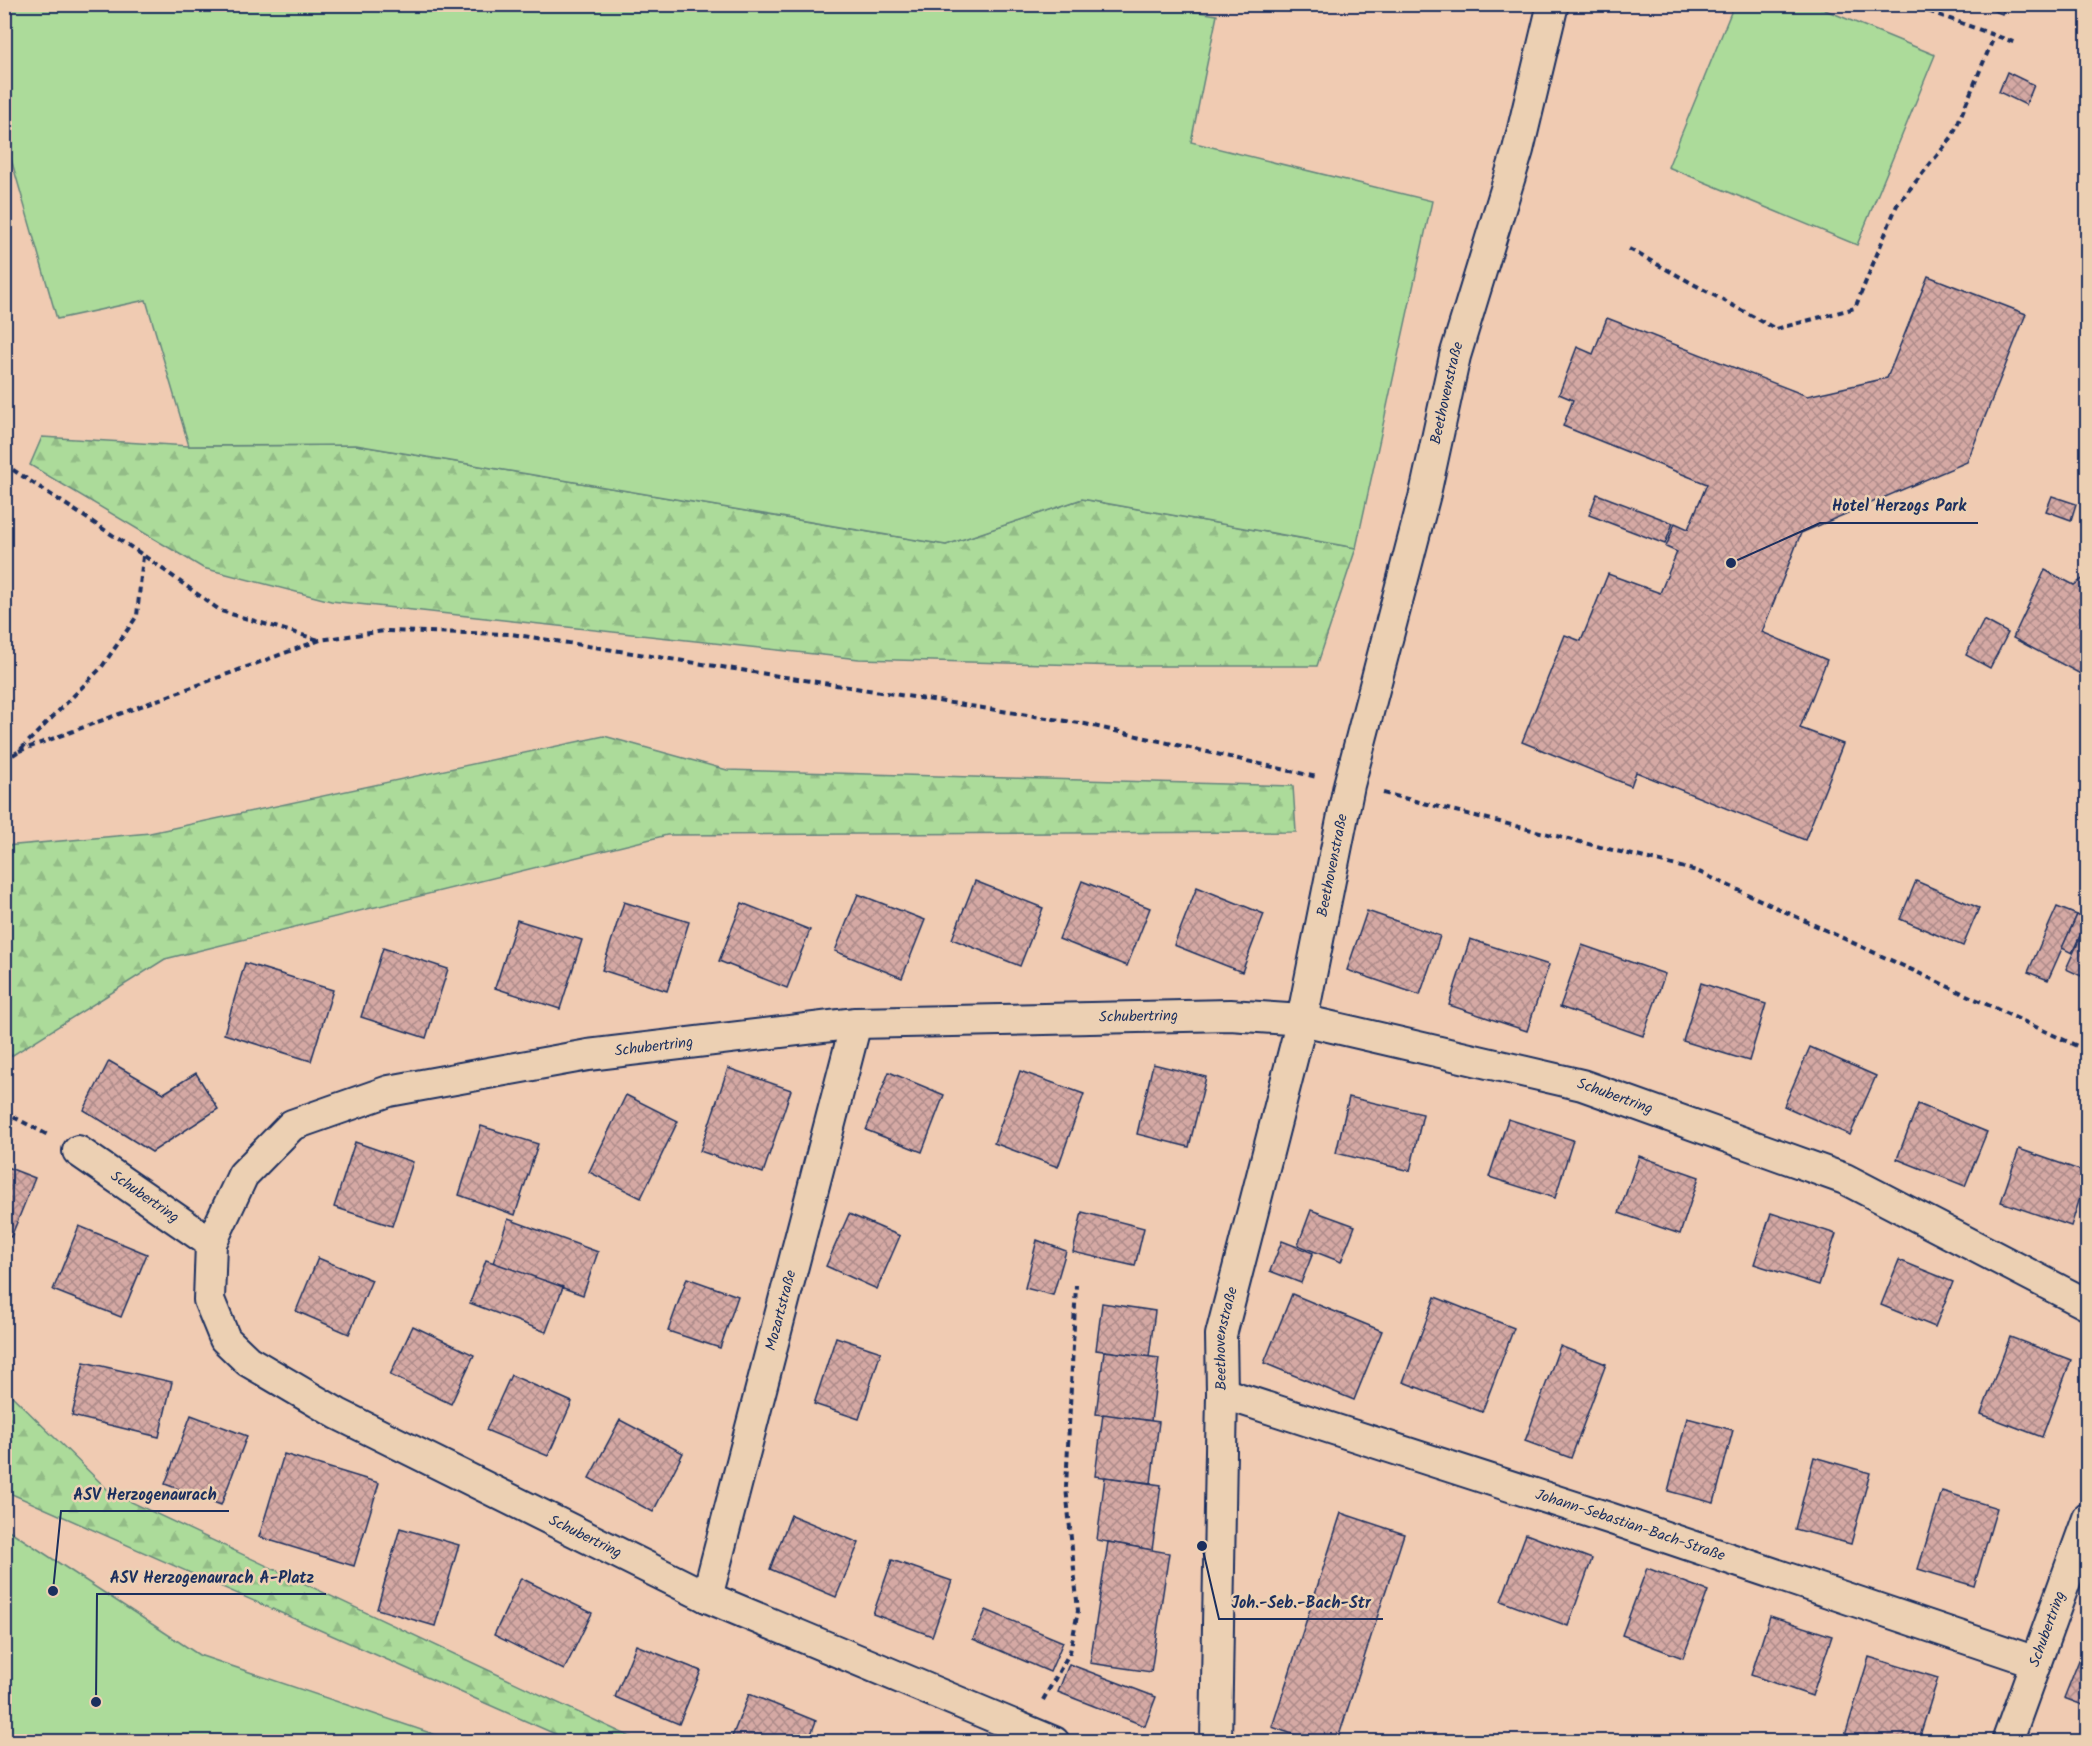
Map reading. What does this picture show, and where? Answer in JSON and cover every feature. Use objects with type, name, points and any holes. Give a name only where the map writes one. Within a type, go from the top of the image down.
[{"type":"street","name":"Beethovenstraße","points":[[1216,1742],[1221,1335],[1302,1020],[1350,785],[1425,494],[1455,356],[1518,150],[1553,4]]},
{"type":"street","name":"Schubertring","points":[[1054,1742],[707,1597],[338,1414],[248,1361],[225,1339],[209,1300],[211,1243],[243,1175],[292,1125],[389,1091],[588,1055],[856,1023],[1230,1015],[1302,1020],[1582,1085],[1834,1175],[2088,1305]]},
{"type":"street","name":"Mozartstraße","points":[[707,1597],[856,1023]]},
{"type":"street","name":"Schubertring","points":[[78,1151],[211,1243]]},
{"type":"street","name":"Johann-Sebastian-Bach-Straße","points":[[1222,1393],[1612,1519],[2036,1662]]},
{"type":"street","name":"Schubertring","points":[[2007,1742],[2088,1518]]},
{"type":"path","points":[[1909,4],[1994,37],[2016,43]]},
{"type":"path","points":[[1629,249],[1776,329],[1855,308],[1897,205],[1952,137],[1994,37]]},
{"type":"path","points":[[4,464],[143,555],[221,611],[320,640]]},
{"type":"path","points":[[4,761],[19,751],[101,668],[137,615],[143,555]]},
{"type":"path","points":[[19,751],[320,640],[384,632],[511,634],[1085,724],[1350,785],[1697,871],[2088,1051]]},
{"type":"path","points":[[4,1112],[78,1151]]},
{"type":"path","points":[[1026,1730],[1070,1652],[1078,1611],[1066,1487],[1076,1286]]},
{"type":"green space","points":[[5,4],[1149,4],[1217,15],[1191,142],[1432,201],[1356,548],[1082,499],[946,545],[356,445],[189,446],[146,300],[57,319],[5,138]]},
{"type":"green space","points":[[1734,5],[1813,5],[1935,55],[1857,245],[1668,167]]},
{"type":"green space","points":[[42,437],[189,446],[356,445],[946,545],[1082,499],[1356,548],[1317,666],[1123,666],[859,659],[331,601],[203,568],[30,465]]},
{"type":"green space","points":[[604,736],[727,770],[1293,786],[1296,832],[667,835],[165,959],[5,1060],[5,846],[150,833]]},
{"type":"green space","points":[[4,1388],[110,1492],[639,1741],[571,1741],[5,1491]]},
{"type":"green space","points":[[4,1527],[199,1655],[454,1741],[5,1741]]},
{"type":"building","points":[[1961,4],[1976,4],[1974,9]]},
{"type":"building","points":[[1977,4],[2006,4],[2002,14]]},
{"type":"building","points":[[2007,72],[2034,85],[2026,105],[1999,92]]},
{"type":"building","points":[[1928,276],[2026,314],[1967,462],[1801,533],[1762,632],[1827,660],[1800,728],[1843,744],[1805,840],[1636,772],[1631,786],[1522,742],[1565,635],[1581,641],[1608,574],[1660,593],[1677,552],[1666,547],[1675,523],[1688,529],[1707,484],[1563,426],[1573,400],[1559,394],[1577,347],[1593,354],[1607,318],[1807,396],[1887,378]]},
{"type":"building","points":[[1597,494],[1673,523],[1665,544],[1589,515]]},
{"type":"building","points":[[2052,496],[2076,504],[2071,520],[2046,511]]},
{"type":"building","points":[[2045,570],[2074,585],[2088,575],[2088,678],[2013,638]]},
{"type":"building","points":[[1984,620],[2008,633],[1990,668],[1966,655]]},
{"type":"building","points":[[975,881],[1043,908],[1020,966],[952,939]]},
{"type":"building","points":[[1082,881],[1150,908],[1127,966],[1059,939]]},
{"type":"building","points":[[1916,881],[1979,908],[1963,946],[1900,919]]},
{"type":"building","points":[[1197,887],[1264,914],[1242,972],[1174,945]]},
{"type":"building","points":[[858,894],[925,920],[902,978],[835,951]]},
{"type":"building","points":[[624,902],[689,922],[667,991],[602,970]]},
{"type":"building","points":[[742,903],[810,930],[787,988],[719,961]]},
{"type":"building","points":[[2057,907],[2077,915],[2048,980],[2028,972]]},
{"type":"building","points":[[1367,911],[1440,936],[1420,995],[1347,970]]},
{"type":"building","points":[[2077,915],[2087,920],[2072,953],[2062,948]]},
{"type":"building","points":[[517,920],[582,940],[560,1009],[495,988]]},
{"type":"building","points":[[2088,921],[2088,979],[2066,969]]},
{"type":"building","points":[[1470,939],[1549,965],[1527,1031],[1449,1005]]},
{"type":"building","points":[[1582,945],[1665,974],[1643,1036],[1560,1007]]},
{"type":"building","points":[[383,948],[448,969],[426,1038],[361,1017]]},
{"type":"building","points":[[245,963],[333,990],[311,1061],[224,1034]]},
{"type":"building","points":[[1701,983],[1766,1004],[1749,1061],[1683,1041]]},
{"type":"building","points":[[1810,1047],[1876,1076],[1850,1135],[1784,1106]]},
{"type":"building","points":[[109,1061],[164,1093],[196,1073],[218,1109],[152,1152],[84,1110]]},
{"type":"building","points":[[1153,1064],[1206,1077],[1189,1147],[1137,1134]]},
{"type":"building","points":[[728,1068],[791,1090],[763,1173],[700,1151]]},
{"type":"building","points":[[1020,1071],[1084,1094],[1058,1167],[994,1143]]},
{"type":"building","points":[[889,1072],[944,1095],[922,1152],[866,1130]]},
{"type":"building","points":[[626,1095],[678,1121],[641,1198],[589,1172]]},
{"type":"building","points":[[1349,1097],[1423,1114],[1410,1171],[1336,1153]]},
{"type":"building","points":[[1918,1104],[1987,1132],[1965,1186],[1897,1159]]},
{"type":"building","points":[[1508,1119],[1573,1140],[1555,1198],[1489,1177]]},
{"type":"building","points":[[481,1126],[538,1144],[515,1215],[459,1195]]},
{"type":"building","points":[[355,1142],[413,1162],[392,1226],[334,1207]]},
{"type":"building","points":[[2019,1149],[2088,1173],[2071,1226],[2001,1202]]},
{"type":"building","points":[[1639,1156],[1699,1177],[1680,1234],[1619,1213]]},
{"type":"building","points":[[4,1166],[35,1178],[11,1237],[4,1234]]},
{"type":"building","points":[[1311,1210],[1355,1226],[1341,1262],[1298,1245]]},
{"type":"building","points":[[1082,1212],[1144,1228],[1135,1266],[1073,1252]]},
{"type":"building","points":[[1771,1213],[1836,1234],[1819,1285],[1754,1264]]},
{"type":"building","points":[[849,1214],[900,1236],[877,1289],[826,1266]]},
{"type":"building","points":[[508,1219],[598,1252],[583,1295],[493,1263]]},
{"type":"building","points":[[79,1226],[147,1254],[121,1317],[53,1290]]},
{"type":"building","points":[[1037,1240],[1066,1251],[1053,1295],[1025,1288]]},
{"type":"building","points":[[1282,1241],[1313,1253],[1301,1283],[1270,1271]]},
{"type":"building","points":[[318,1258],[372,1280],[349,1334],[296,1311]]},
{"type":"building","points":[[486,1260],[563,1287],[546,1332],[470,1303]]},
{"type":"building","points":[[1899,1260],[1953,1282],[1935,1327],[1881,1305]]},
{"type":"building","points":[[687,1278],[738,1296],[720,1348],[668,1331]]},
{"type":"building","points":[[1292,1294],[1382,1331],[1354,1400],[1264,1363]]},
{"type":"building","points":[[1435,1297],[1514,1328],[1482,1412],[1403,1382]]},
{"type":"building","points":[[1102,1303],[1155,1311],[1149,1357],[1096,1350]]},
{"type":"building","points":[[413,1326],[474,1355],[451,1404],[390,1375]]},
{"type":"building","points":[[836,1337],[881,1352],[859,1419],[814,1404]]},
{"type":"building","points":[[2010,1337],[2071,1360],[2042,1437],[1981,1414]]},
{"type":"building","points":[[1560,1346],[1606,1364],[1571,1458],[1525,1441]]},
{"type":"building","points":[[1104,1351],[1159,1358],[1151,1421],[1096,1414]]},
{"type":"building","points":[[84,1362],[172,1382],[159,1437],[72,1416]]},
{"type":"building","points":[[511,1375],[572,1402],[548,1456],[486,1430]]},
{"type":"building","points":[[1103,1414],[1159,1422],[1151,1483],[1095,1476]]},
{"type":"building","points":[[191,1415],[247,1436],[221,1505],[165,1484]]},
{"type":"building","points":[[1687,1418],[1733,1430],[1714,1503],[1668,1491]]},
{"type":"building","points":[[620,1420],[683,1453],[653,1512],[589,1478]]},
{"type":"building","points":[[284,1454],[379,1483],[354,1566],[259,1537]]},
{"type":"building","points":[[1814,1457],[1870,1473],[1851,1544],[1795,1529]]},
{"type":"building","points":[[1105,1477],[1161,1485],[1152,1550],[1097,1540]]},
{"type":"building","points":[[1942,1491],[1997,1508],[1974,1586],[1918,1569]]},
{"type":"building","points":[[1341,1513],[1404,1534],[1337,1742],[1315,1742],[1272,1727]]},
{"type":"building","points":[[791,1515],[859,1543],[836,1597],[770,1569]]},
{"type":"building","points":[[400,1528],[459,1545],[435,1626],[377,1609]]},
{"type":"building","points":[[1526,1534],[1592,1559],[1568,1626],[1501,1601]]},
{"type":"building","points":[[1108,1542],[1169,1553],[1151,1672],[1090,1663]]},
{"type":"building","points":[[892,1560],[952,1581],[932,1636],[873,1614]]},
{"type":"building","points":[[1647,1568],[1708,1591],[1683,1658],[1622,1635]]},
{"type":"building","points":[[521,1578],[592,1613],[564,1670],[494,1635]]},
{"type":"building","points":[[986,1610],[1063,1642],[1050,1672],[973,1639]]},
{"type":"building","points":[[1770,1616],[1832,1636],[1812,1696],[1751,1675]]},
{"type":"building","points":[[2088,1640],[2088,1707],[2064,1698]]},
{"type":"building","points":[[636,1645],[701,1671],[679,1724],[615,1697]]},
{"type":"building","points":[[1869,1657],[1938,1678],[1918,1742],[1843,1742]]},
{"type":"building","points":[[1069,1664],[1156,1697],[1145,1726],[1058,1692]]},
{"type":"building","points":[[749,1694],[816,1721],[808,1742],[730,1742]]},
{"type":"building","points":[[852,1734],[870,1742],[848,1742]]},
{"type":"place","name":"Hotel Herzogs Park","points":[[1731,563]]},
{"type":"place","name":"Joh.-Seb.-Bach-Str","points":[[1202,1546]]},
{"type":"place","name":"ASV Herzogenaurach","points":[[53,1591]]},
{"type":"place","name":"ASV Herzogenaurach A-Platz","points":[[96,1702]]}]
